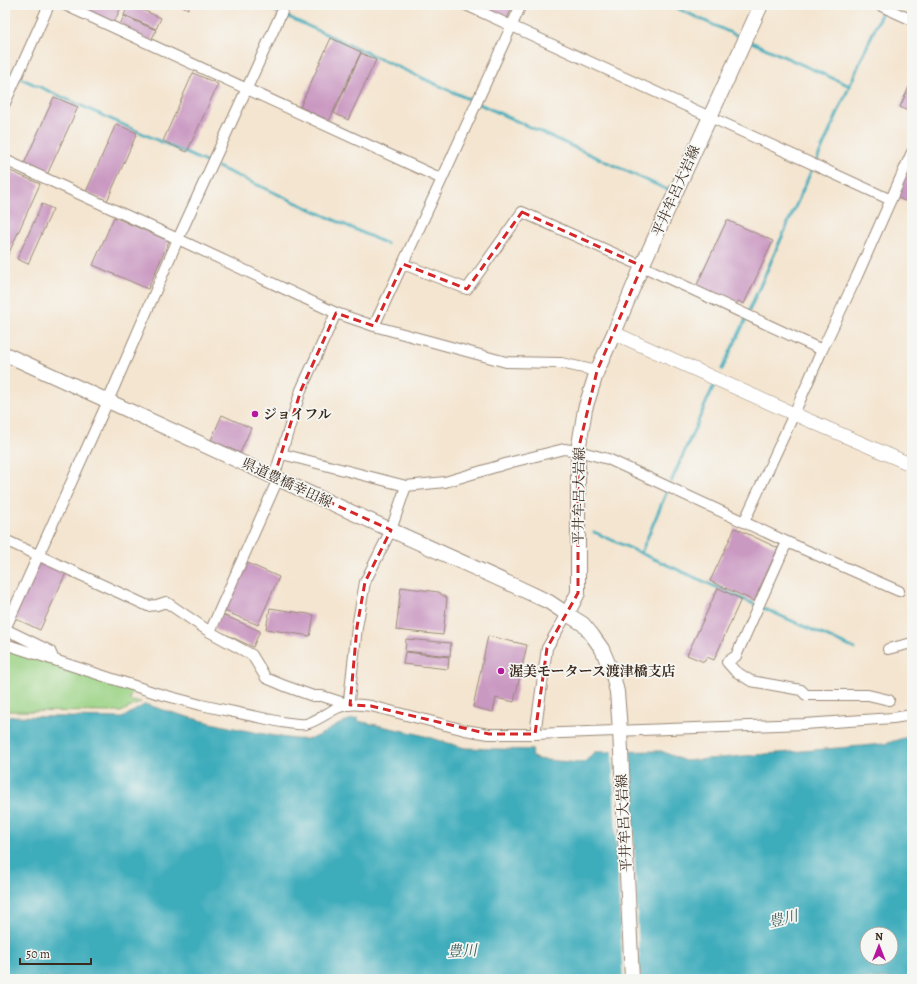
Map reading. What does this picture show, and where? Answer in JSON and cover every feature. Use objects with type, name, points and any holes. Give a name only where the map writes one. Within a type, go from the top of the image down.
[{"type":"main road","name":"平井牟呂大岩線","points":[[632,979],[617,692],[608,660],[602,649],[583,624],[567,614],[578,593],[578,451],[585,409],[597,370],[642,266],[761,5]]},
{"type":"main road","name":"県道豊橋幸田線","points":[[5,354],[517,587],[549,602],[567,614]]},
{"type":"street","points":[[5,102],[49,5]]},
{"type":"street","points":[[65,5],[442,179]]},
{"type":"street","points":[[54,660],[50,652],[7,630],[6,627],[108,401],[178,239],[285,5]]},
{"type":"street","points":[[466,5],[891,200]]},
{"type":"street","points":[[374,326],[521,5]]},
{"type":"street","points":[[879,5],[912,20]]},
{"type":"street","points":[[744,522],[912,152]]},
{"type":"street","points":[[5,160],[336,313],[374,326],[506,362],[561,363],[597,370]]},
{"type":"street","points":[[403,264],[467,289],[522,212],[822,350]]},
{"type":"street","points":[[210,632],[276,478],[301,390],[336,313]]},
{"type":"street","points":[[614,332],[794,414],[912,465]]},
{"type":"street","points":[[282,454],[406,486],[444,482],[512,462],[564,449],[578,451],[608,460],[787,542],[899,591]]},
{"type":"street","points":[[350,705],[349,700],[357,627],[365,582],[391,530],[406,486]]},
{"type":"street","points":[[5,540],[148,606],[166,602],[210,632],[252,655],[266,678],[313,696],[322,696],[350,705]]},
{"type":"street","points":[[787,542],[736,656],[727,662],[735,671],[751,681],[801,690],[806,695],[868,696],[889,700]]},
{"type":"street","points":[[535,734],[547,648],[567,614]]},
{"type":"street","points":[[888,649],[912,643]]},
{"type":"street","points":[[5,644],[201,706],[281,722],[305,724],[338,707],[360,704],[465,730],[489,734],[620,732],[804,724],[893,718],[912,715]]},
{"type":"highlighted area","points":[[522,212],[642,266],[597,371],[578,451],[578,593],[547,648],[535,734],[489,734],[371,706],[350,705],[357,627],[365,582],[391,530],[274,477],[301,390],[336,313],[374,326],[403,264],[467,289]]},
{"type":"green space","points":[[5,648],[134,690],[130,696],[130,701],[141,702],[121,712],[5,711]]},
{"type":"water","name":"豊川","points":[[144,705],[148,705],[224,726],[293,739],[313,738],[344,722],[358,718],[358,721],[418,734],[465,748],[533,750],[531,756],[537,759],[579,763],[586,761],[594,752],[661,751],[685,761],[884,744],[912,735],[912,979],[5,979],[5,716],[122,718]]},
{"type":"pier","points":[[612,750],[630,750],[640,979],[623,979]]},
{"type":"building","points":[[88,5],[122,5],[113,25],[84,12]]},
{"type":"building","points":[[128,5],[161,18],[156,29],[124,15]]},
{"type":"building","points":[[180,5],[190,5],[188,9]]},
{"type":"building","points":[[513,5],[507,19],[478,6]]},
{"type":"building","points":[[124,16],[156,30],[151,41],[119,27]]},
{"type":"building","points":[[331,38],[361,52],[329,121],[300,107]]},
{"type":"building","points":[[361,53],[376,60],[348,120],[334,113]]},
{"type":"building","points":[[193,73],[218,84],[187,152],[163,141]]},
{"type":"building","points":[[912,80],[912,113],[900,107]]},
{"type":"building","points":[[54,97],[78,107],[46,177],[23,166]]},
{"type":"building","points":[[116,124],[137,133],[107,201],[86,192]]},
{"type":"building","points":[[912,161],[912,204],[896,197]]},
{"type":"building","points":[[8,170],[40,184],[8,255],[5,253],[5,176]]},
{"type":"building","points":[[42,204],[53,209],[28,264],[17,259]]},
{"type":"building","points":[[114,217],[169,241],[148,289],[93,265]]},
{"type":"building","points":[[727,220],[773,241],[744,304],[738,301],[735,307],[695,289]]},
{"type":"building","points":[[222,415],[251,428],[240,453],[211,440]]},
{"type":"building","points":[[735,528],[778,548],[754,601],[710,581]]},
{"type":"building","points":[[38,560],[66,573],[40,630],[12,617]]},
{"type":"building","points":[[243,561],[279,577],[258,625],[222,610]]},
{"type":"building","points":[[401,587],[438,592],[447,598],[443,635],[396,630]]},
{"type":"building","points":[[718,588],[741,599],[714,660],[707,657],[704,662],[687,655]]},
{"type":"building","points":[[270,608],[314,615],[310,636],[266,629]]},
{"type":"building","points":[[221,614],[260,631],[253,647],[214,629]]},
{"type":"building","name":"渥美モータース渡津橋支店","points":[[488,636],[527,645],[514,702],[496,698],[493,712],[473,707]]},
{"type":"building","points":[[406,639],[451,643],[450,656],[405,651]]},
{"type":"building","points":[[405,652],[449,657],[448,669],[403,664]]},
{"type":"waterway","points":[[262,5],[668,190]]},
{"type":"waterway","points":[[670,5],[742,38]]},
{"type":"waterway","points":[[817,160],[882,12]]},
{"type":"waterway","points":[[749,41],[850,86]]},
{"type":"waterway","points":[[5,71],[15,75]]},
{"type":"waterway","points":[[20,78],[210,164]]},
{"type":"waterway","points":[[218,167],[387,244]]},
{"type":"waterway","points":[[749,311],[813,167]]},
{"type":"waterway","points":[[722,369],[747,317]]},
{"type":"waterway","points":[[671,482],[714,385]]},
{"type":"waterway","points":[[641,553],[667,491]]},
{"type":"waterway","points":[[594,532],[756,605]]},
{"type":"waterway","points":[[763,608],[855,649]]},
{"type":"place","name":"ジョイフル","points":[[255,414]]},
{"type":"place","name":"渥美モータース渡津橋支店","points":[[501,671]]}]
